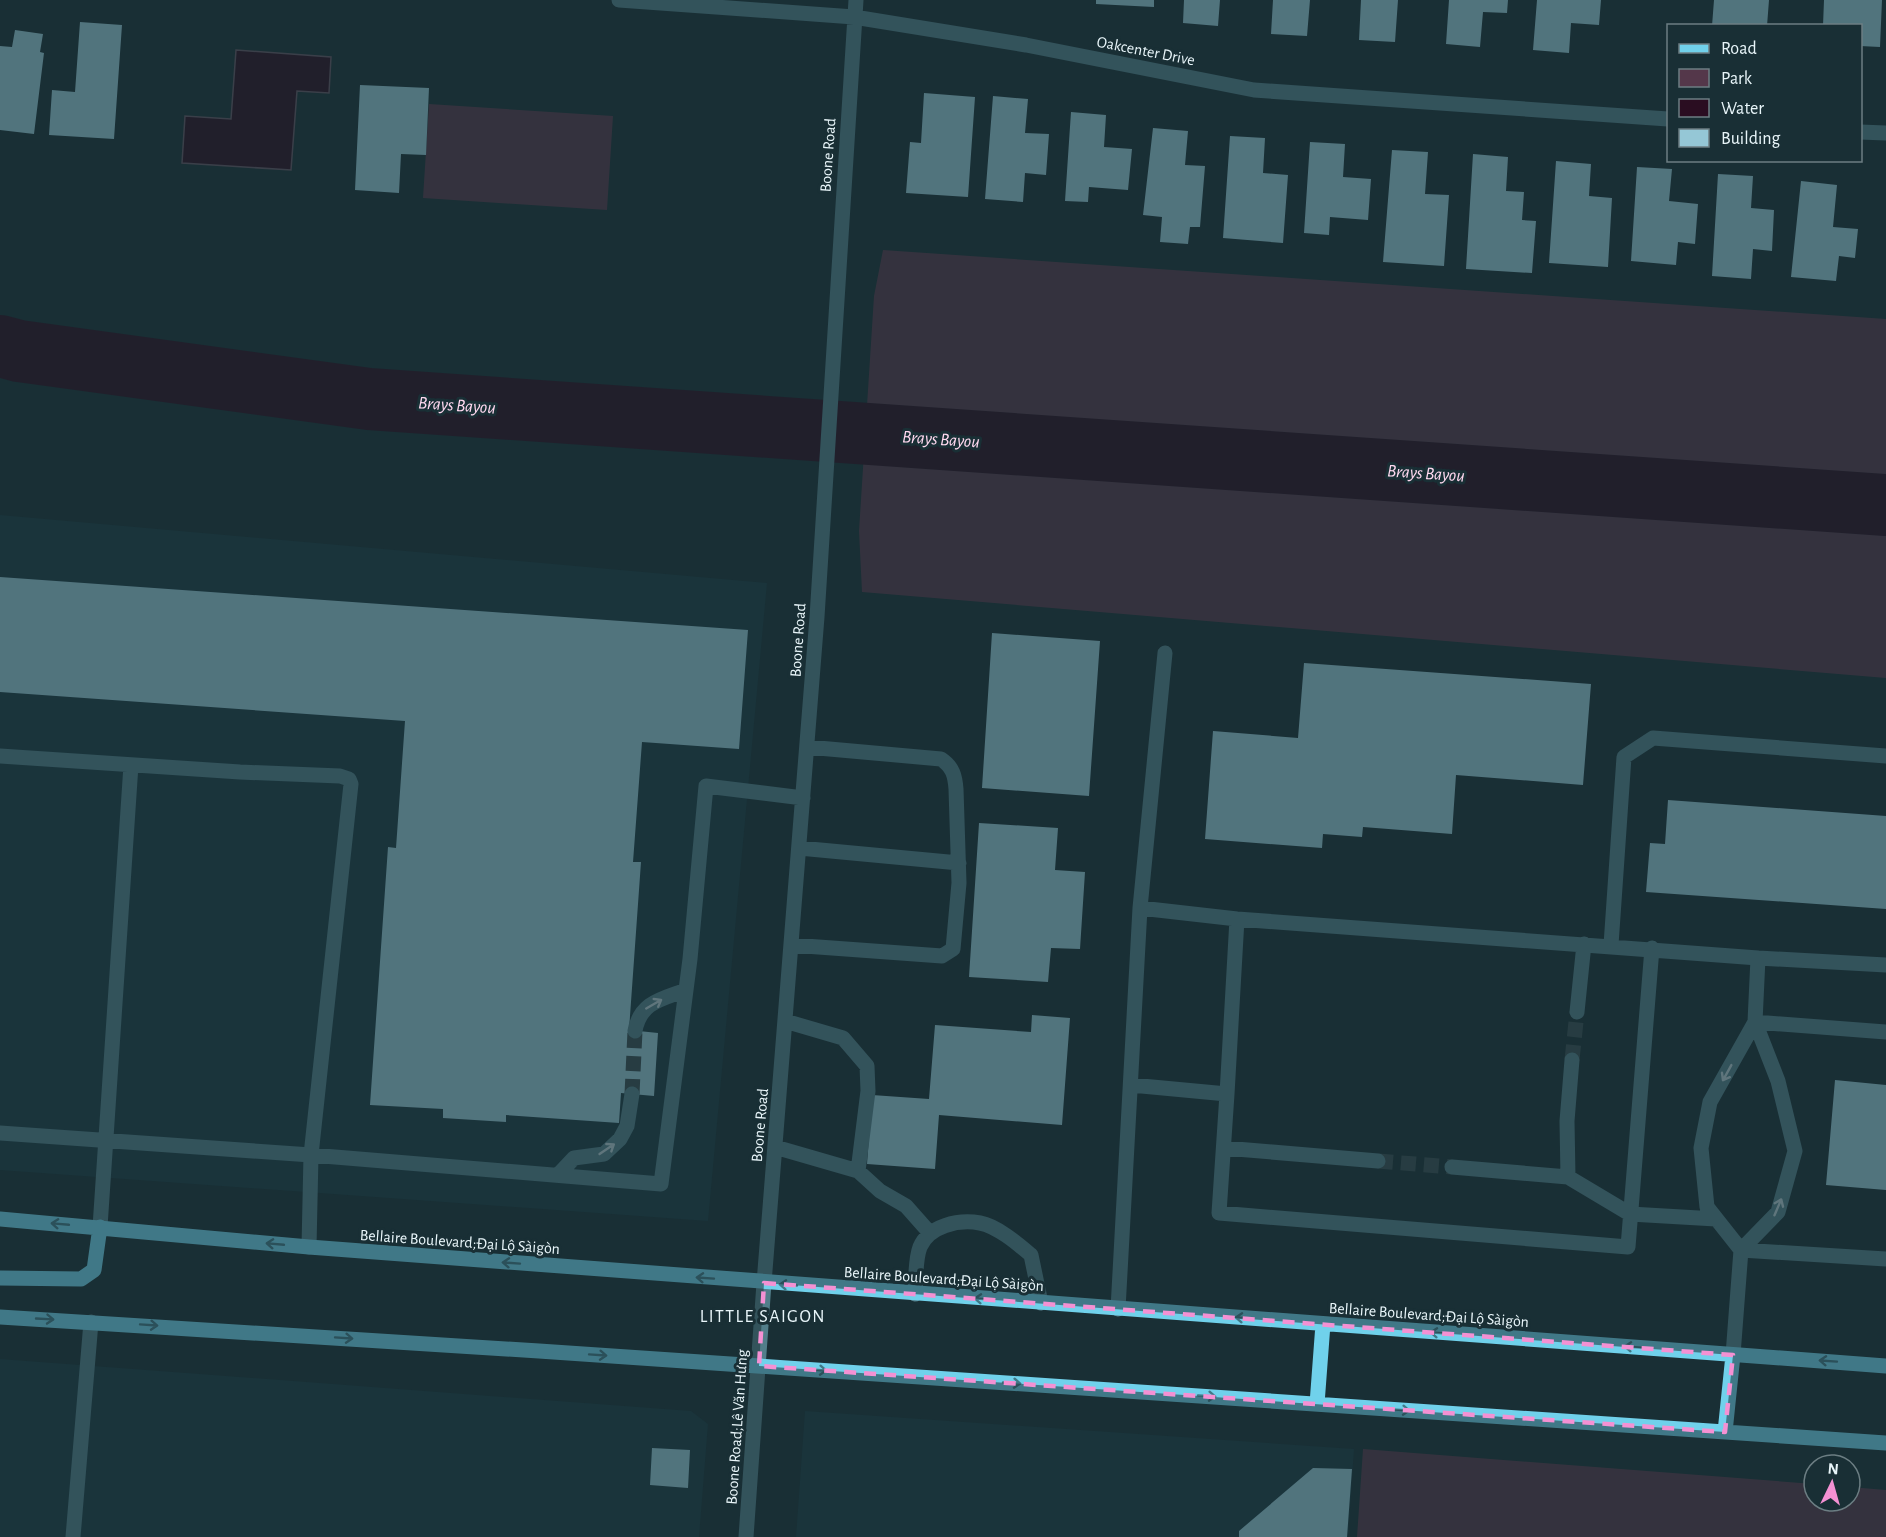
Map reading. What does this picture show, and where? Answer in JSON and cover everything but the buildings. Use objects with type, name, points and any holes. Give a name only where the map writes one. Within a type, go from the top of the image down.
[{"type":"main road","name":"Bellaire Boulevard;Đại Lộ Sàigòn","points":[[0,1219],[309,1247],[764,1283],[1886,1366]]},
{"type":"main road","points":[[0,1278],[81,1279],[94,1270],[100,1227]]},
{"type":"main road","points":[[0,1317],[1886,1443]]},
{"type":"main road","points":[[1317,1404],[1323,1324]]},
{"type":"main road","points":[[1725,1432],[1733,1354]]},
{"type":"street","name":"Oakcenter Drive","points":[[619,0],[723,4],[854,17],[1026,45],[1254,90],[1667,119]]},
{"type":"street","name":"Boone Road","points":[[764,1283],[822,543],[856,0]]},
{"type":"street","points":[[1862,132],[1886,133]]},
{"type":"street","points":[[1118,1309],[1140,908],[1165,653]]},
{"type":"street","points":[[1611,945],[1624,757],[1653,738],[1886,756]]},
{"type":"street","points":[[791,945],[942,956],[953,949],[959,863],[956,789],[954,775],[949,764],[941,759],[807,747]]},
{"type":"street","points":[[0,756],[340,776],[349,779],[351,784],[311,1155],[309,1247]]},
{"type":"street","points":[[100,1227],[130,765]]},
{"type":"street","points":[[0,1132],[661,1184],[686,990],[706,786],[803,798]]},
{"type":"street","points":[[799,848],[959,863]]},
{"type":"street","points":[[1140,908],[1237,920],[1611,945],[1758,958],[1886,965]]},
{"type":"street","points":[[1237,920],[1219,1213],[1628,1247],[1652,948]]},
{"type":"street","points":[[1577,1012],[1584,944]]},
{"type":"street","points":[[1733,1354],[1741,1250],[1778,1212],[1795,1151],[1778,1081],[1755,1022],[1758,958]]},
{"type":"street","points":[[635,1031],[637,1020],[649,1004],[686,990]]},
{"type":"street","points":[[785,1021],[843,1038],[867,1066],[868,1091],[862,1124],[858,1171]]},
{"type":"street","points":[[1755,1022],[1886,1032]]},
{"type":"street","points":[[1755,1022],[1710,1102],[1701,1148],[1707,1207],[1741,1250],[1886,1259]]},
{"type":"street","points":[[1568,1177],[1567,1121],[1572,1060]]},
{"type":"street","points":[[1131,1085],[1227,1094]]},
{"type":"street","points":[[558,1175],[574,1158],[604,1154],[620,1139],[627,1126],[632,1094]]},
{"type":"street","points":[[775,1147],[858,1171],[880,1191],[906,1206],[929,1232]]},
{"type":"street","points":[[1224,1148],[1378,1161]]},
{"type":"street","points":[[1452,1167],[1568,1177],[1630,1214],[1716,1220]]},
{"type":"street","points":[[915,1294],[920,1248],[929,1232],[951,1224],[981,1223],[1007,1236],[1031,1255],[1041,1303]]},
{"type":"street","name":"Boone Road;Lê Văn Hưng","points":[[746,1537],[764,1283]]},
{"type":"street","points":[[73,1537],[91,1322]]},
{"type":"highlighted area","points":[[764,1283],[1733,1355],[1725,1432],[759,1366]]},
{"type":"shaded area","points":[[0,515],[767,583],[708,1221],[0,1170]]},
{"type":"shaded area","points":[[0,1359],[691,1411],[708,1424],[699,1537],[0,1537]]},
{"type":"shaded area","points":[[805,1411],[1354,1449],[1348,1537],[796,1537]]},
{"type":"green space","points":[[429,104],[613,116],[607,210],[423,198]]},
{"type":"green space","points":[[883,250],[1886,319],[1886,678],[862,592],[859,531],[874,296]]},
{"type":"green space","points":[[1363,1449],[1802,1483],[1802,1513],[1862,1513],[1862,1488],[1886,1490],[1886,1537],[1357,1537]]},
{"type":"water","points":[[236,50],[331,57],[329,93],[297,91],[291,170],[182,163],[185,116],[231,119]]},
{"type":"waterway","name":"Brays Bayou","points":[[0,346],[19,351],[369,399],[1886,505]]},
{"type":"tunnel","points":[[1572,1060],[1577,1012]]},
{"type":"tunnel","points":[[632,1094],[635,1031]]},
{"type":"tunnel","points":[[1378,1161],[1452,1167]]},
{"type":"district","name":"LITTLE SAIGON","points":[[763,1316]]}]
